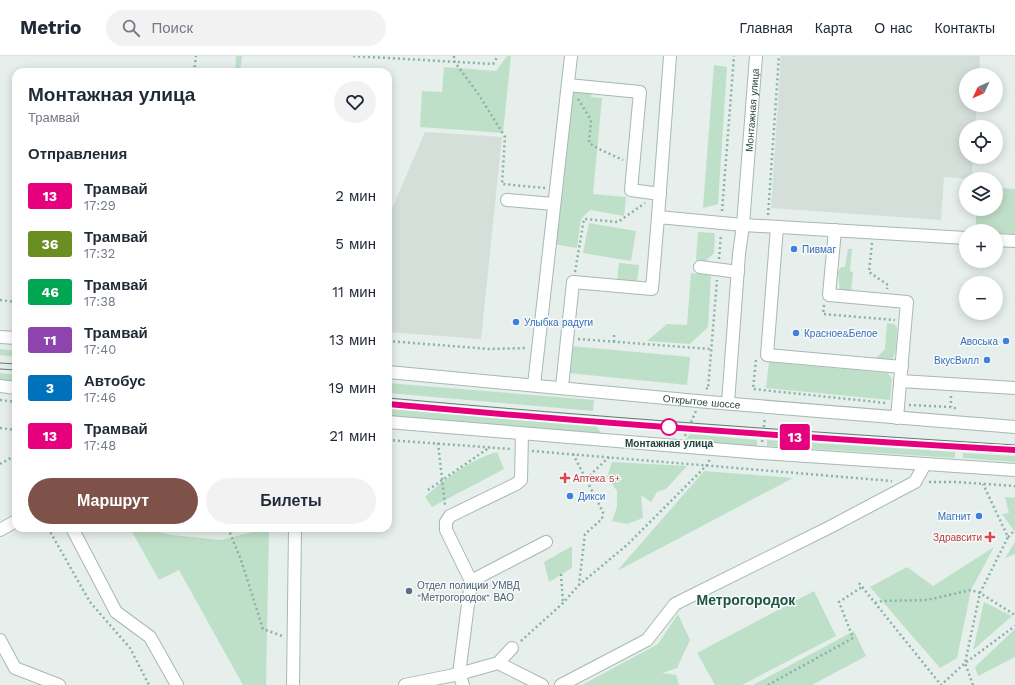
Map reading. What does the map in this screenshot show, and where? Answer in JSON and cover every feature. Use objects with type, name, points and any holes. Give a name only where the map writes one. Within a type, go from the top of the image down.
[{"type":"street","points":[[534,385],[569,85],[571,56]]},
{"type":"street","points":[[562,387],[573,282],[652,289],[670,56]]},
{"type":"street","name":"Монтажная улица","points":[[728,403],[756,56]]},
{"type":"street","points":[[569,85],[640,92],[631,190],[660,194]]},
{"type":"street","points":[[506,200],[554,204]]},
{"type":"street","points":[[658,217],[743,225],[959,238]]},
{"type":"street","points":[[772,226],[767,355],[902,367]]},
{"type":"street","points":[[835,230],[829,295],[907,302],[897,418]]},
{"type":"street","points":[[1003,240],[1015,241]]},
{"type":"street","points":[[700,267],[738,272]]},
{"type":"street","points":[[0,337],[12,338]]},
{"type":"street","name":"Открытое шоссе","points":[[392,372],[897,418],[1015,427]]},
{"type":"street","points":[[900,381],[1015,388]]},
{"type":"street","points":[[0,386],[12,388]]},
{"type":"street","points":[[392,422],[522,434],[716,448],[761,453],[1015,470]]},
{"type":"street","points":[[461,679],[471,581],[446,530],[446,522],[450,516],[516,484],[521,480],[522,434]]},
{"type":"street","points":[[561,685],[647,640],[675,604],[830,527],[915,482],[925,464]]},
{"type":"street","points":[[0,530],[12,523]]},
{"type":"street","points":[[74,532],[116,612],[150,638],[177,685]]},
{"type":"street","points":[[293,685],[295,532]]},
{"type":"street","points":[[471,581],[546,542]]},
{"type":"street","points":[[0,640],[15,668],[59,685]]},
{"type":"street","points":[[405,685],[461,679],[498,664],[512,648]]},
{"type":"street","points":[[498,664],[542,685]]},
{"type":"path","points":[[194,68],[196,56]]},
{"type":"path","points":[[353,56],[493,64],[498,56]]},
{"type":"path","points":[[454,56],[454,61],[479,95],[505,137],[502,184],[556,190]]},
{"type":"path","points":[[772,226],[779,56]]},
{"type":"path","points":[[569,85],[591,120],[590,143],[598,149],[634,164]]},
{"type":"path","points":[[573,282],[584,219],[618,222],[660,194]]},
{"type":"path","points":[[872,239],[869,272],[888,285]]},
{"type":"path","points":[[0,300],[12,302]]},
{"type":"path","points":[[614,332],[614,342]]},
{"type":"path","points":[[753,389],[898,404],[951,407],[962,411]]},
{"type":"path","points":[[0,400],[12,402]]},
{"type":"path","points":[[679,436],[684,436],[693,417]]},
{"type":"path","points":[[0,428],[12,430]]},
{"type":"path","points":[[392,440],[707,465],[760,471],[915,482],[956,482],[1015,486]]},
{"type":"path","points":[[438,443],[446,522]]},
{"type":"path","points":[[428,490],[490,447]]},
{"type":"path","points":[[512,648],[563,603],[579,585],[627,545],[707,465],[716,448]]},
{"type":"path","points":[[573,454],[603,512],[602,519],[585,534],[579,585]]},
{"type":"path","points":[[0,464],[12,457]]},
{"type":"path","points":[[586,479],[609,457]]},
{"type":"path","points":[[983,484],[1008,537]]},
{"type":"path","points":[[973,685],[965,663],[980,593],[1008,537],[1015,530]]},
{"type":"path","points":[[50,532],[90,602],[130,648],[150,685]]},
{"type":"path","points":[[230,532],[241,560],[263,629],[293,640]]},
{"type":"path","points":[[561,574],[563,603]]},
{"type":"path","points":[[859,584],[941,685],[965,663],[1015,626]]},
{"type":"path","points":[[768,685],[853,638],[839,602],[862,587]]},
{"type":"path","points":[[875,603],[882,601],[927,600],[971,590],[980,593],[1015,615]]},
{"type":"shaded area","points":[[781,56],[980,56],[979,68],[959,68],[959,112],[976,112],[976,120],[959,120],[959,164],[973,164],[972,172],[959,172],[959,178],[944,177],[941,220],[771,208]]},
{"type":"shaded area","points":[[425,132],[502,137],[481,339],[392,332],[392,209]]},
{"type":"green space","points":[[236,56],[242,56],[240,68],[235,68]]},
{"type":"green space","points":[[507,56],[511,56],[503,133],[420,127],[422,91],[442,92],[444,67],[496,71]]},
{"type":"green space","points":[[714,65],[727,67],[718,204],[703,208]]},
{"type":"green space","points":[[571,88],[592,91],[591,97],[602,98],[593,194],[626,197],[624,216],[590,210],[581,219],[577,248],[553,244]]},
{"type":"green space","points":[[1003,188],[1015,189],[1015,234],[1003,233],[1003,224],[976,224],[976,216],[1003,216]]},
{"type":"green space","points":[[589,223],[636,231],[631,261],[583,253]]},
{"type":"green space","points":[[698,232],[715,233],[714,253],[706,261],[696,260]]},
{"type":"green space","points":[[848,249],[852,249],[850,271],[853,272],[851,293],[840,293],[838,272],[841,267],[845,267]]},
{"type":"green space","points":[[619,263],[639,265],[637,283],[617,282]]},
{"type":"green space","points":[[691,273],[711,275],[708,327],[690,344],[647,341],[667,324],[687,325]]},
{"type":"green space","points":[[887,323],[894,324],[897,327],[896,350],[893,358],[886,361],[874,360],[885,349]]},
{"type":"green space","points":[[571,346],[690,357],[687,385],[568,373]]},
{"type":"green space","points":[[0,349],[12,350],[12,356],[0,355]]},
{"type":"green space","points":[[769,362],[888,373],[892,379],[890,400],[766,388]]},
{"type":"green space","points":[[0,373],[12,374],[12,381],[0,380]]},
{"type":"green space","points":[[392,383],[594,400],[593,411],[392,393]]},
{"type":"green space","points":[[392,409],[597,427],[603,435],[392,416]]},
{"type":"green space","points":[[690,434],[757,440],[757,446],[685,441]]},
{"type":"green space","points":[[767,440],[955,452],[955,458],[767,446]]},
{"type":"green space","points":[[497,452],[504,469],[432,507],[425,497],[432,490],[458,470],[477,459]]},
{"type":"green space","points":[[963,453],[1015,456],[1015,462],[963,458]]},
{"type":"green space","points":[[612,462],[687,466],[666,489],[657,492],[651,502],[641,495],[643,518],[627,524],[612,521],[617,507],[617,491],[607,477]]},
{"type":"green space","points":[[704,471],[793,478],[617,571]]},
{"type":"green space","points":[[1005,497],[1015,498],[1015,532],[1002,514],[1009,513]]},
{"type":"green space","points":[[132,532],[159,532],[172,535],[221,540],[253,532],[269,532],[266,685],[243,685],[179,570],[159,580]]},
{"type":"green space","points":[[1015,542],[1015,554],[1005,558]]},
{"type":"green space","points":[[572,546],[572,568],[549,582],[544,562]]},
{"type":"green space","points":[[994,547],[971,590],[957,658],[940,668],[870,587],[907,567],[933,586]]},
{"type":"green space","points":[[814,591],[836,636],[742,685],[715,685],[697,653]]},
{"type":"green space","points":[[984,602],[1012,616],[973,650]]},
{"type":"green space","points":[[678,614],[690,640],[677,668],[662,673],[676,675],[679,685],[582,685],[658,644]]},
{"type":"green space","points":[[1015,629],[1015,657],[978,676],[975,667]]},
{"type":"green space","points":[[854,631],[866,656],[812,685],[753,685]]},
{"type":"tram line","points":[[0,363],[12,364]]},
{"type":"tram line","points":[[0,369],[12,370]]},
{"type":"tram line","points":[[392,398],[702,424],[1015,445]]},
{"type":"tram line","points":[[392,404],[679,428]]},
{"type":"tram line","name":"13","points":[[392,404],[519,416],[772,435],[1015,450]]},
{"type":"place","name":"Пивмаг","points":[[794,249]]},
{"type":"place","name":"Улыбка радуги","points":[[516,322]]},
{"type":"place","name":"Красное&Белое","points":[[796,333]]},
{"type":"place","name":"Авоська","points":[[1006,341]]},
{"type":"place","name":"ВкусВилл","points":[[987,360]]},
{"type":"place","name":"Монтажная улица","points":[[669,427]]},
{"type":"place","name":"Аптека 5+","points":[[565,478]]},
{"type":"place","name":"Дикси","points":[[570,496]]},
{"type":"place","name":"Магнит","points":[[979,516]]},
{"type":"place","name":"Здравсити","points":[[990,537]]},
{"type":"place","name":"Отдел полиции УМВД \"Метрогородок\" ВАО","points":[[409,591]]},
{"type":"district","name":"Метрогородок","points":[[746,600]]}]
